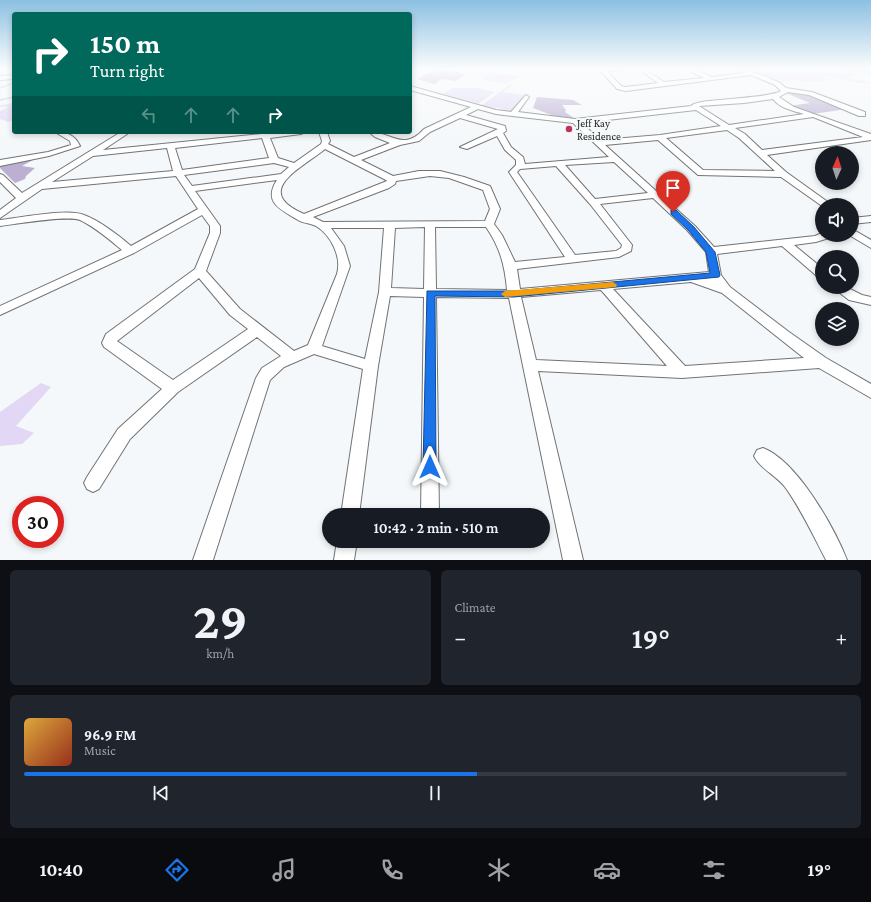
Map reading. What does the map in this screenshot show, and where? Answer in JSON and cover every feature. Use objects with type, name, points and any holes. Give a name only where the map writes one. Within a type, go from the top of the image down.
[{"type":"street","points":[[431,94],[476,107],[513,114],[575,121],[696,108],[728,126],[752,144],[783,174],[817,198]]},
{"type":"street","points":[[696,108],[695,105],[699,104],[724,103],[782,94]]},
{"type":"street","points":[[813,94],[862,114]]},
{"type":"street","points":[[775,96],[777,100],[783,104],[871,137]]},
{"type":"street","points":[[513,114],[526,97]]},
{"type":"street","points":[[353,160],[398,143],[421,137],[426,130],[460,116],[476,107]]},
{"type":"street","points":[[597,143],[660,137],[728,126],[814,115]]},
{"type":"street","points":[[460,116],[502,128],[502,131],[499,133],[464,148]]},
{"type":"street","points":[[575,121],[597,143],[691,228],[711,252],[715,275],[726,290],[784,336],[821,362],[871,392]]},
{"type":"street","points":[[859,133],[871,131]]},
{"type":"street","points":[[499,133],[508,148],[520,159],[521,167]]},
{"type":"street","points":[[62,134],[73,140],[76,146]]},
{"type":"street","points":[[0,215],[40,186],[123,134]]},
{"type":"street","points":[[90,154],[171,147],[265,134],[274,160]]},
{"type":"street","points":[[324,134],[326,141],[324,146],[295,166],[285,176],[278,187],[276,197],[280,205],[291,213],[320,224],[489,224]]},
{"type":"street","points":[[376,134],[383,139],[398,143]]},
{"type":"street","points":[[660,137],[701,173],[783,174]]},
{"type":"street","points":[[760,153],[871,137]]},
{"type":"street","points":[[0,163],[49,154],[76,146],[102,147]]},
{"type":"street","points":[[324,146],[392,179],[417,173],[435,172],[487,188],[495,209],[489,224]]},
{"type":"street","points":[[171,147],[178,173],[216,226],[215,233],[200,271],[117,332],[111,338],[109,343],[173,388]]},
{"type":"street","points":[[572,259],[514,174],[514,169],[521,167],[615,158]]},
{"type":"street","points":[[40,186],[178,173],[274,160],[295,166]]},
{"type":"street","points":[[511,266],[619,254],[627,249],[626,245],[593,202],[562,169],[560,165],[562,163]]},
{"type":"street","points":[[189,189],[285,176]]},
{"type":"street","points":[[0,177],[19,200]]},
{"type":"street","points":[[302,218],[386,186],[392,182],[392,179]]},
{"type":"street","points":[[593,202],[655,195]]},
{"type":"street","points":[[0,204],[19,200]]},
{"type":"street","points":[[0,311],[130,251],[204,210]]},
{"type":"street","points":[[0,223],[64,216],[81,217],[116,239],[130,251]]},
{"type":"street","points":[[859,220],[871,219]]},
{"type":"street","points":[[314,349],[344,274],[344,261],[338,246],[320,224]]},
{"type":"street","points":[[351,508],[370,366],[385,292],[390,224]]},
{"type":"street","points":[[489,224],[497,235],[511,266],[514,294],[531,365],[573,560]]},
{"type":"street","points":[[430,225],[430,508]]},
{"type":"street","points":[[859,237],[871,245]]},
{"type":"street","points":[[711,252],[815,240]]},
{"type":"street","points":[[785,243],[815,268]]},
{"type":"street","points":[[200,271],[235,312],[292,357]]},
{"type":"street","points":[[385,292],[514,294],[715,275]]},
{"type":"street","points":[[693,278],[726,290]]},
{"type":"street","points":[[604,286],[682,372]]},
{"type":"street","points":[[846,294],[866,301],[871,301]]},
{"type":"street","points":[[93,483],[124,434],[173,388],[257,330]]},
{"type":"street","points":[[203,560],[263,378],[267,371],[292,357],[314,349],[370,366]]},
{"type":"street","points":[[531,365],[682,372],[821,362]]},
{"type":"street","points":[[763,456],[790,479],[804,500],[837,560]]},
{"type":"street","points":[[344,560],[346,548]]},
{"type":"shaded area","points":[[442,94],[492,94],[478,104]]},
{"type":"shaded area","points":[[497,94],[525,95],[511,114],[500,108],[479,107]]},
{"type":"shaded area","points":[[789,94],[807,94],[847,109],[812,114],[789,106],[810,103]]},
{"type":"shaded area","points":[[537,97],[573,100],[582,105],[562,105],[566,110],[565,112],[574,118],[557,117],[533,108]]},
{"type":"shaded area","points":[[12,103],[12,121],[8,122],[0,119],[0,111],[8,107],[0,107],[0,105]]},
{"type":"shaded area","points":[[33,160],[22,166],[35,168],[26,176],[25,179],[15,183],[0,168],[0,164]]},
{"type":"shaded area","points":[[41,383],[51,387],[16,426],[34,433],[22,444],[0,446],[0,412]]},
{"type":"waterway","points":[[0,100],[12,97]]},
{"type":"slow traffic","points":[[505,294],[613,285]]},
{"type":"place","name":"Jeff Kay Residence","points":[[569,129]]},
{"type":"route","points":[[430,467],[430,293],[514,294],[715,275],[711,252],[691,228],[673,212]]}]
